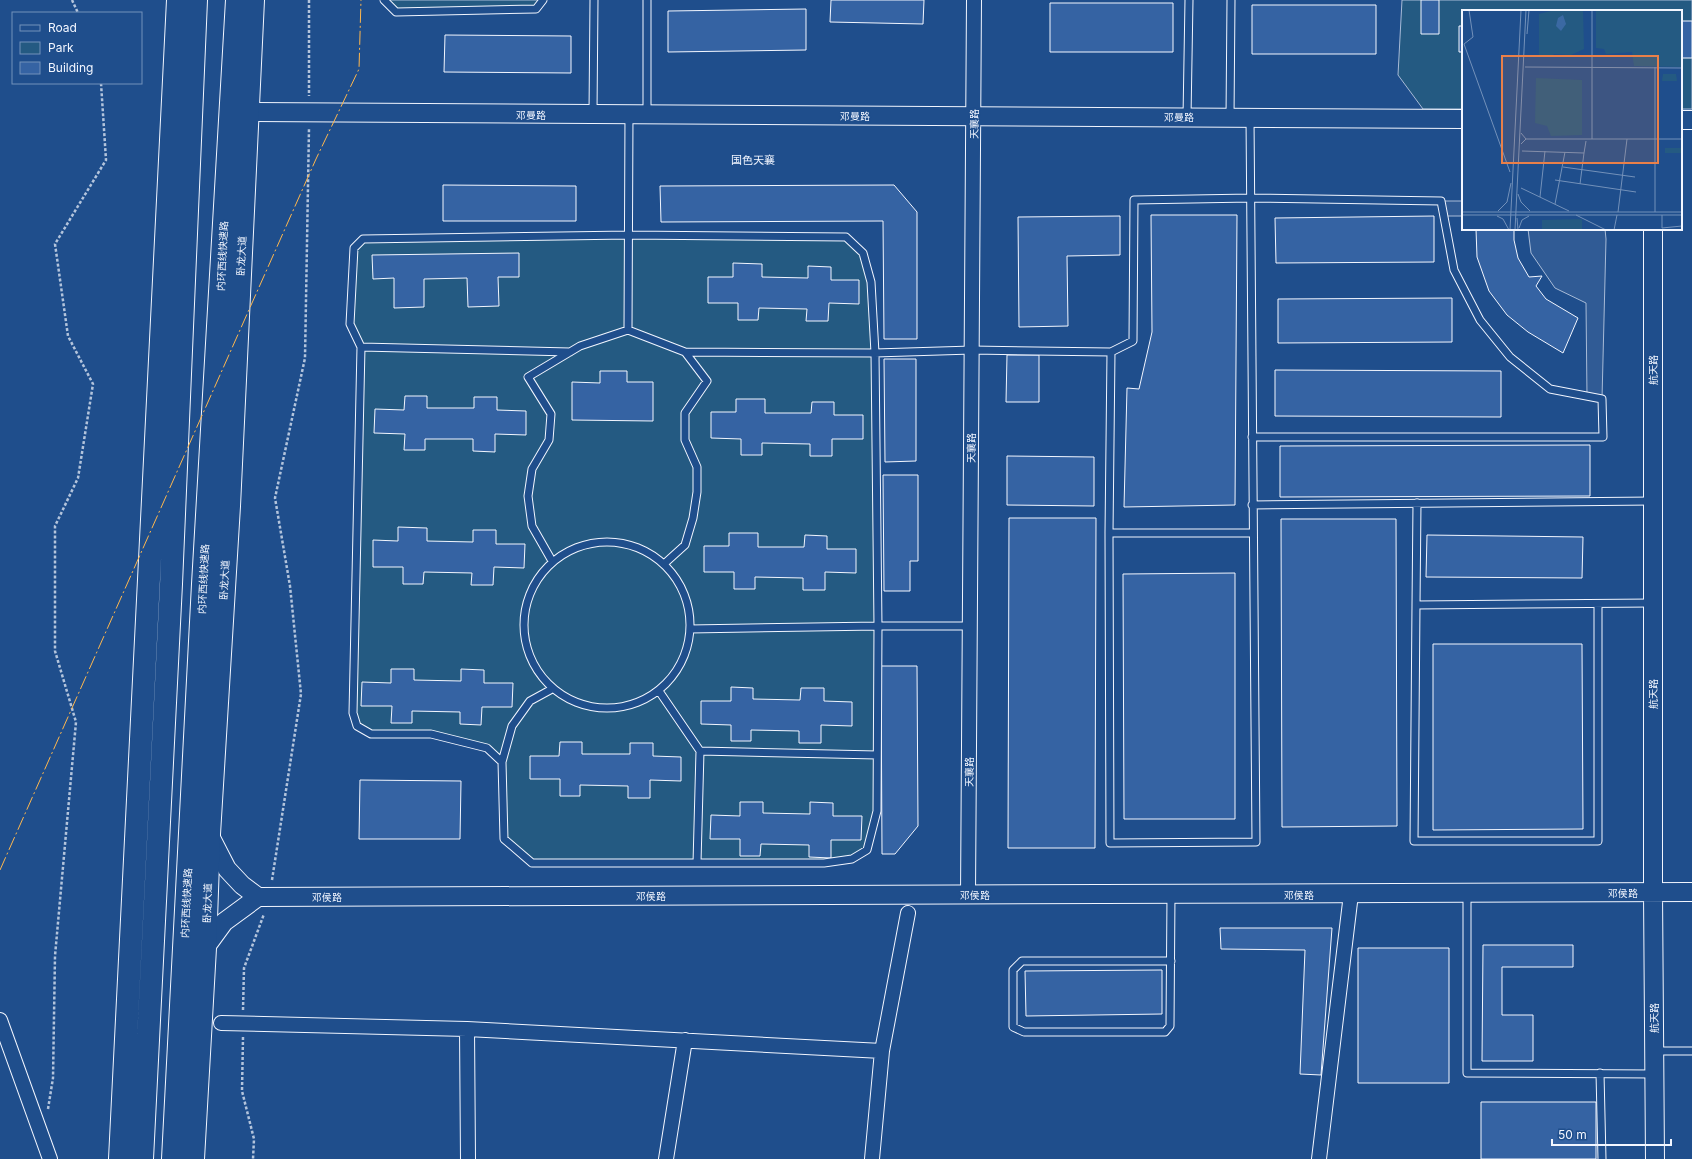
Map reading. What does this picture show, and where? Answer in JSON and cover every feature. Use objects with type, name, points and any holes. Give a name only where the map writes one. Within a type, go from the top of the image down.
[{"type":"highway","points":[[120,1159],[178,0]]},
{"type":"highway","points":[[142,1159],[171,576],[196,0]]},
{"type":"highway","name":"内环西线快速路","points":[[172,1159],[203,576],[237,0]]},
{"type":"highway","name":"卧龙大道","points":[[193,1159],[205,948],[209,834],[228,514],[253,0]]},
{"type":"street","name":"天襄路","points":[[968,895],[974,0]]},
{"type":"street","name":"邓曼路","points":[[248,112],[309,114],[1462,119]]},
{"type":"street","name":"航天路","points":[[1653,230],[1653,893],[1655,1159]]},
{"type":"street","points":[[205,948],[224,922],[264,897],[242,885],[227,869],[209,834]]},
{"type":"street","name":"邓侯路","points":[[264,897],[1467,894],[1692,892]]},
{"type":"street","points":[[1319,1159],[1351,894]]},
{"type":"street","points":[[872,1159],[882,1051],[908,912]]},
{"type":"street","points":[[0,1020],[50,1159]]},
{"type":"street","points":[[221,1023],[467,1029],[882,1051]]},
{"type":"street","points":[[467,1029],[468,1159]]},
{"type":"street","points":[[666,1159],[685,1040]]},
{"type":"lane","points":[[384,0],[396,12],[536,9],[543,0]]},
{"type":"lane","points":[[593,115],[594,0]]},
{"type":"lane","points":[[647,0],[647,115]]},
{"type":"lane","points":[[1187,117],[1189,0]]},
{"type":"lane","points":[[1230,118],[1231,0]]},
{"type":"lane","points":[[628,330],[629,115]]},
{"type":"lane","points":[[1111,352],[1109,533],[1110,843],[1256,842],[1252,505],[1250,118]]},
{"type":"lane","points":[[552,561],[532,526],[528,496],[532,469],[549,440],[551,414],[528,377],[580,346],[628,330],[685,352],[875,353],[972,350],[1111,352],[1133,341],[1134,200],[1251,198],[1441,201],[1454,270],[1480,320],[1510,357],[1550,389],[1602,400],[1603,437],[1252,437]]},
{"type":"lane","points":[[502,762],[487,748],[431,734],[372,734],[357,726],[353,713],[361,347],[350,324],[354,248],[363,239],[629,236],[846,237],[863,253],[871,282],[875,353],[878,626],[877,811],[867,850],[852,859],[824,863],[532,863],[504,839],[502,762],[512,726],[530,701],[552,689]]},
{"type":"lane","points":[[361,347],[570,352]]},
{"type":"lane","points":[[664,564],[685,545],[693,518],[697,492],[697,467],[685,440],[685,413],[707,381],[685,352]]},
{"type":"lane","points":[[1252,505],[1653,501]]},
{"type":"lane","points":[[1417,503],[1414,841],[1598,841],[1598,604]]},
{"type":"lane","points":[[1109,533],[1253,533]]},
{"type":"lane","points":[[596,542],[621,543],[644,550],[664,564],[682,587],[690,614],[690,629],[689,643],[679,670],[659,691],[634,705],[605,709],[577,704],[552,689],[534,666],[524,640],[524,611],[534,584],[552,561],[573,549],[596,542]]},
{"type":"lane","points":[[1416,605],[1653,603]]},
{"type":"lane","points":[[690,629],[970,626]]},
{"type":"lane","points":[[659,691],[700,752],[697,863]]},
{"type":"lane","points":[[700,752],[877,755]]},
{"type":"lane","points":[[1467,894],[1467,1073],[1654,1074]]},
{"type":"lane","points":[[1170,961],[1022,961],[1013,970],[1013,1027],[1024,1032],[1165,1032],[1170,1026],[1171,895]]},
{"type":"lane","points":[[1654,1051],[1692,1051]]},
{"type":"lane","points":[[1600,1073],[1602,1159]]},
{"type":"path","points":[[72,0],[78,12]]},
{"type":"path","points":[[253,1159],[254,1139],[242,1091],[244,968],[264,897],[301,694],[290,586],[275,498],[305,358],[309,114],[309,0]]},
{"type":"path","points":[[43,1139],[53,1078],[55,956],[76,722],[55,651],[55,526],[78,478],[93,384],[68,336],[55,244],[106,160],[101,84]]},
{"type":"green space","points":[[384,0],[543,0],[536,9],[396,12]]},
{"type":"green space","points":[[1402,0],[1692,0],[1692,109],[1682,109],[1682,10],[1462,10],[1462,109],[1423,109],[1398,75]]},
{"type":"green space","points":[[846,237],[863,253],[871,282],[877,811],[867,850],[852,859],[824,863],[532,863],[504,839],[502,762],[487,748],[431,734],[371,734],[357,726],[353,713],[361,347],[350,324],[354,248],[363,239]]},
{"type":"shaded area","points":[[1441,201],[1462,201],[1462,216],[1444,216]]},
{"type":"shaded area","points":[[1528,230],[1605,230],[1602,399],[1587,397],[1586,303],[1555,288],[1531,253]]},
{"type":"building","points":[[831,0],[924,0],[923,24],[830,22]]},
{"type":"building","points":[[1421,0],[1439,0],[1439,34],[1421,34]]},
{"type":"building","points":[[1050,3],[1173,3],[1173,52],[1050,52]]},
{"type":"building","points":[[1252,5],[1376,5],[1376,54],[1252,54]]},
{"type":"building","points":[[806,9],[806,50],[668,52],[668,11]]},
{"type":"building","points":[[1682,21],[1692,21],[1692,58],[1682,58]]},
{"type":"building","points":[[1459,26],[1462,26],[1462,52],[1459,52]]},
{"type":"building","points":[[445,35],[571,36],[571,73],[444,72]]},
{"type":"building","points":[[443,185],[576,186],[576,221],[443,221]]},
{"type":"building","points":[[894,185],[917,212],[917,339],[884,339],[883,221],[661,222],[660,186]]},
{"type":"building","points":[[1151,215],[1237,215],[1235,505],[1124,507],[1127,388],[1139,389],[1152,332]]},
{"type":"building","points":[[1120,216],[1120,255],[1067,256],[1068,326],[1019,327],[1018,217]]},
{"type":"building","points":[[1434,216],[1434,262],[1276,263],[1275,218]]},
{"type":"building","points":[[1476,230],[1514,230],[1514,240],[1518,258],[1529,277],[1542,276],[1536,286],[1546,299],[1578,318],[1563,353],[1528,332],[1507,315],[1489,291],[1477,257]]},
{"type":"building","points":[[519,253],[519,277],[498,277],[499,306],[468,307],[467,278],[424,279],[424,307],[394,308],[394,278],[373,279],[372,255]]},
{"type":"building","points":[[733,263],[762,264],[762,277],[808,278],[808,266],[831,267],[831,280],[859,280],[859,304],[829,303],[828,321],[806,321],[807,309],[759,308],[758,320],[738,320],[738,303],[708,303],[708,277],[733,277]]},
{"type":"building","points":[[1452,298],[1452,342],[1278,343],[1278,299]]},
{"type":"building","points":[[1007,355],[1039,355],[1039,402],[1006,402]]},
{"type":"building","points":[[884,359],[916,359],[916,461],[885,462]]},
{"type":"building","points":[[1275,370],[1501,371],[1501,417],[1275,416]]},
{"type":"building","points":[[600,371],[627,371],[627,382],[653,382],[653,421],[572,420],[572,382],[600,383]]},
{"type":"building","points":[[405,396],[427,396],[427,408],[474,408],[474,397],[497,397],[497,410],[526,411],[526,435],[495,434],[495,452],[473,451],[473,439],[425,439],[425,450],[404,450],[405,434],[374,433],[375,409],[404,410]]},
{"type":"building","points":[[736,399],[765,399],[765,413],[811,413],[812,402],[834,402],[834,415],[863,415],[863,439],[832,439],[832,456],[810,456],[810,444],[762,443],[762,455],[741,455],[741,439],[711,438],[711,412],[736,412]]},
{"type":"building","points":[[1590,445],[1590,496],[1280,497],[1280,446]]},
{"type":"building","points":[[1007,456],[1094,457],[1094,506],[1007,505]]},
{"type":"building","points":[[883,475],[918,475],[918,561],[910,561],[910,591],[884,591]]},
{"type":"building","points":[[1009,518],[1096,518],[1095,848],[1008,848]]},
{"type":"building","points":[[1281,519],[1396,519],[1397,826],[1282,827]]},
{"type":"building","points":[[398,527],[427,528],[427,541],[473,542],[473,530],[496,530],[496,544],[525,544],[524,568],[494,567],[493,585],[471,585],[472,573],[424,572],[423,584],[403,584],[403,567],[373,567],[373,540],[398,541]]},
{"type":"building","points":[[729,533],[758,533],[758,547],[804,547],[805,535],[827,536],[827,549],[856,549],[856,573],[825,572],[825,590],[803,590],[803,578],[755,577],[755,589],[734,589],[734,572],[704,572],[704,546],[729,546]]},
{"type":"building","points":[[1427,535],[1583,537],[1582,578],[1426,577]]},
{"type":"building","points":[[1235,573],[1235,819],[1124,819],[1123,574]]},
{"type":"building","points":[[1433,644],[1582,644],[1583,829],[1433,830]]},
{"type":"building","points":[[881,666],[917,666],[918,826],[895,854],[882,854]]},
{"type":"building","points":[[391,669],[414,669],[414,680],[461,681],[461,669],[484,670],[484,683],[513,683],[512,707],[482,707],[481,725],[460,724],[460,712],[412,711],[412,723],[391,723],[392,706],[361,706],[362,682],[391,683]]},
{"type":"building","points":[[731,687],[753,688],[753,699],[800,700],[801,688],[824,688],[824,701],[852,702],[852,726],[821,725],[821,743],[799,743],[799,731],[751,730],[751,741],[731,741],[731,725],[701,724],[701,701],[731,701]]},
{"type":"building","points":[[560,742],[582,742],[582,754],[630,754],[630,743],[653,743],[653,756],[681,757],[681,781],[650,780],[650,798],[628,798],[628,786],[580,785],[580,796],[560,796],[560,779],[530,779],[530,756],[559,756]]},
{"type":"building","points":[[360,780],[461,781],[460,839],[359,839]]},
{"type":"building","points":[[740,802],[763,802],[763,813],[810,814],[810,802],[833,803],[833,816],[862,816],[861,840],[831,840],[831,858],[809,857],[809,845],[761,844],[760,856],[740,856],[740,839],[710,839],[711,815],[740,816]]},
{"type":"building","points":[[1220,928],[1332,928],[1321,1075],[1300,1074],[1305,950],[1221,949]]},
{"type":"building","points":[[1483,945],[1573,945],[1573,967],[1502,967],[1502,1015],[1533,1015],[1533,1061],[1482,1061]]},
{"type":"building","points":[[1358,948],[1449,948],[1449,1083],[1358,1083]]},
{"type":"building","points":[[1162,970],[1162,1014],[1026,1016],[1025,971]]},
{"type":"building","points":[[1481,1102],[1596,1102],[1596,1159],[1481,1159]]},
{"type":"power","points":[[0,870],[316,159],[359,69],[361,0]]},
{"type":"district","name":"国色天襄","points":[[753,160]]}]
